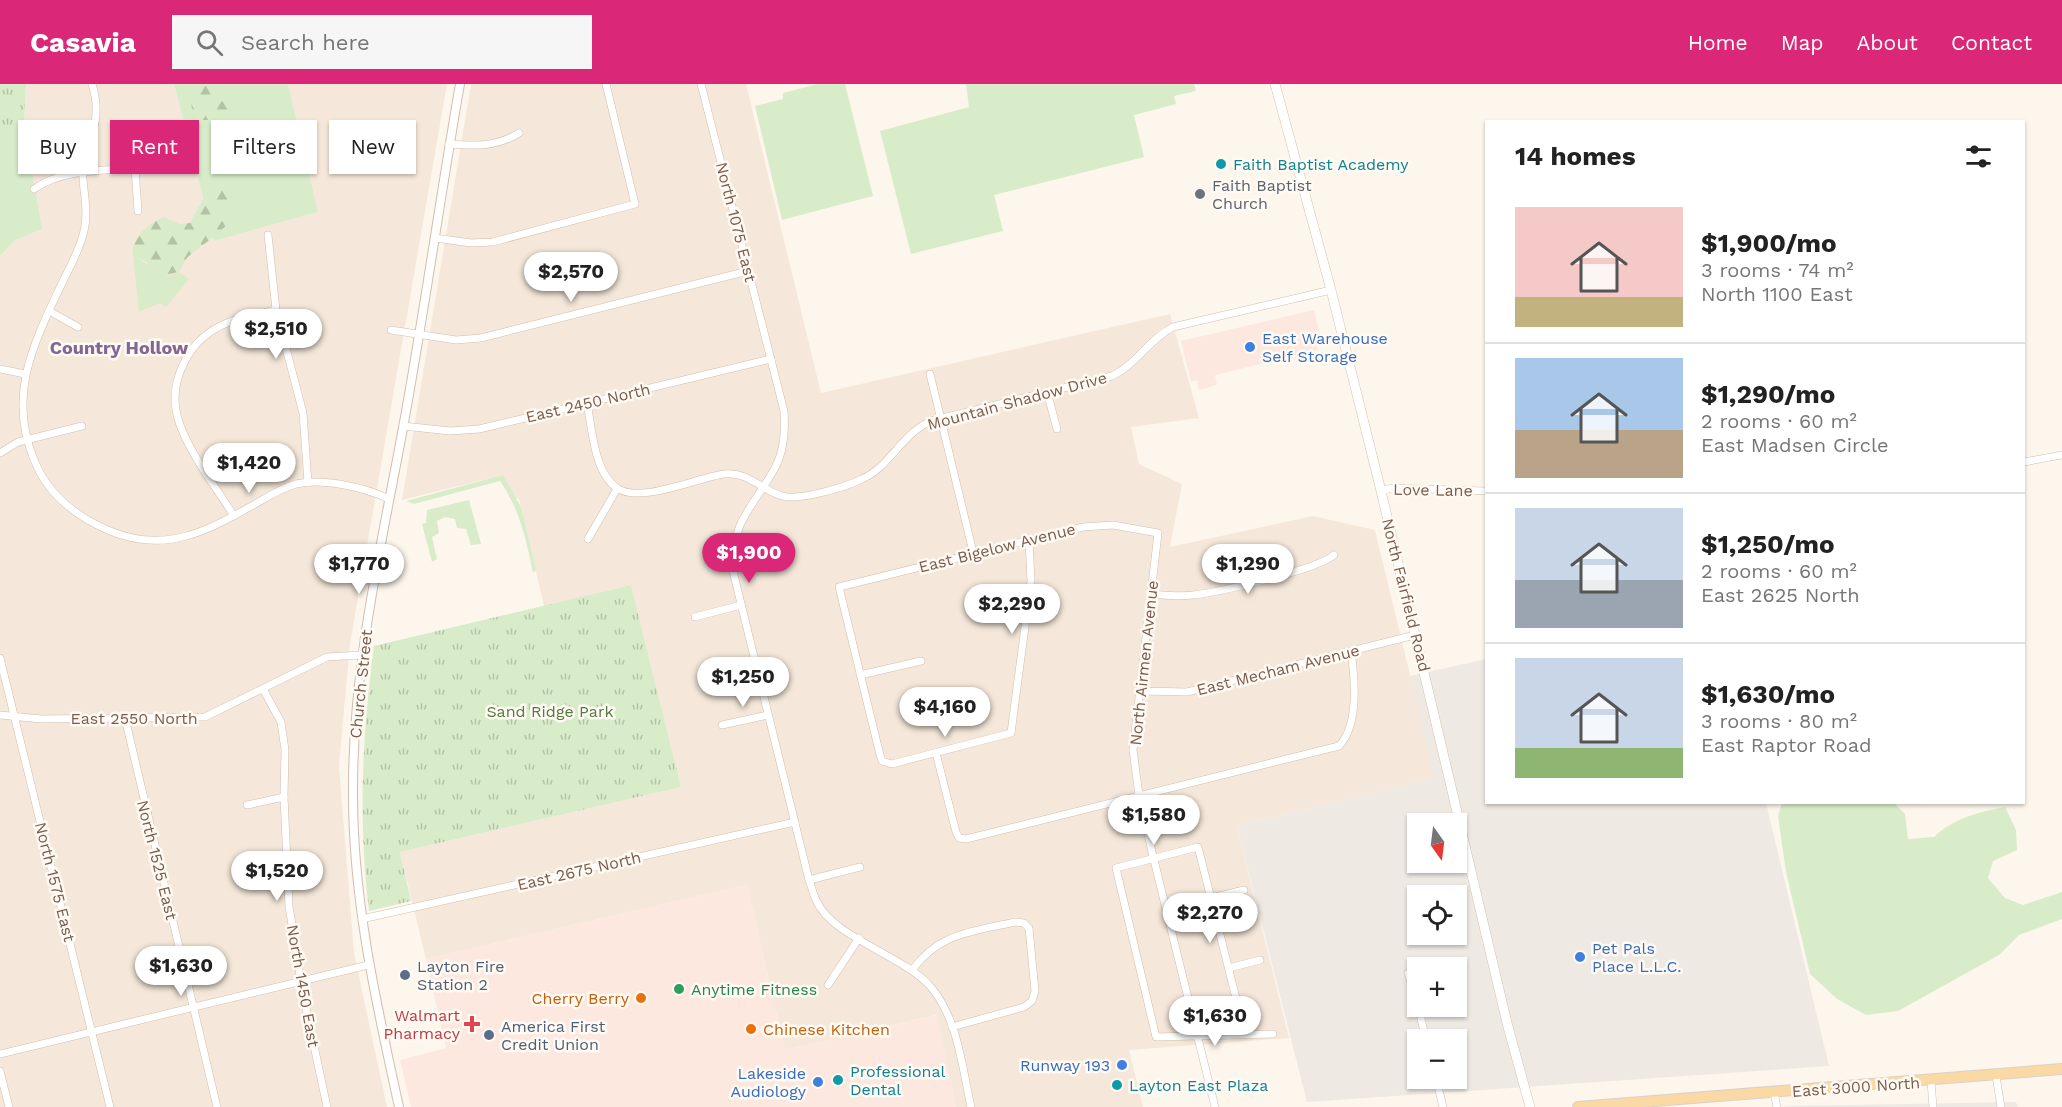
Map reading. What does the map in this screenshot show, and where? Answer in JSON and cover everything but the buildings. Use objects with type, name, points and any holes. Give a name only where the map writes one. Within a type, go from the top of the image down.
[{"type":"main road","name":"North Fairfield Road","points":[[1275,84],[1381,491],[1507,1023],[1530,1107]]},
{"type":"main road","name":"East 3000 North","points":[[1578,1107],[2062,1070]]},
{"type":"street","points":[[92,84],[95,98],[95,120]]},
{"type":"street","name":"Church Street","points":[[399,1107],[368,964],[355,855],[353,789],[361,655],[403,426],[460,84]]},
{"type":"street","points":[[435,238],[471,243],[492,242],[635,204],[606,84]]},
{"type":"street","name":"North 1075 East","points":[[701,84],[784,411],[786,437],[779,461],[742,522],[734,548],[733,572],[809,880],[817,903],[833,921],[912,970],[937,995],[952,1027],[971,1107]]},
{"type":"street","points":[[449,144],[478,147],[505,142],[519,133]]},
{"type":"street","points":[[98,172],[135,168],[138,211]]},
{"type":"street","points":[[34,189],[52,178],[77,174]]},
{"type":"street","points":[[83,174],[87,212],[85,229],[49,311],[25,374],[22,401],[26,440],[39,471],[61,501],[101,527],[132,538],[171,540],[194,536],[282,489],[308,483],[375,493],[389,499]]},
{"type":"street","points":[[268,235],[276,310],[303,413],[308,483]]},
{"type":"street","points":[[391,330],[418,336],[456,340],[482,338],[748,271]]},
{"type":"street","name":"Mountain Shadow Drive","points":[[618,489],[631,494],[646,493],[725,474],[741,474],[790,498],[847,485],[874,472],[914,430],[940,418],[1122,371],[1159,334],[1173,327],[1330,290]]},
{"type":"street","points":[[234,516],[180,424],[176,403],[180,370],[197,343],[225,323],[276,310]]},
{"type":"street","points":[[49,311],[78,327]]},
{"type":"street","name":"East 2450 North","points":[[403,426],[450,430],[479,429],[771,359]]},
{"type":"street","points":[[0,369],[25,374]]},
{"type":"street","points":[[930,374],[974,552]]},
{"type":"street","points":[[1047,392],[1057,429]]},
{"type":"street","points":[[587,403],[600,463],[607,479],[618,489],[588,539]]},
{"type":"street","points":[[0,453],[7,447],[26,440],[82,426]]},
{"type":"street","points":[[2025,462],[2062,455]]},
{"type":"street","name":"Love Lane","points":[[1381,491],[1392,488],[1485,491]]},
{"type":"street","name":"East Bigelow Avenue","points":[[860,675],[839,587],[1083,526],[1102,525],[1158,533]]},
{"type":"street","name":"North Airmen Avenue","points":[[1158,533],[1133,750],[1139,795],[1215,1107]]},
{"type":"street","points":[[921,661],[860,675],[880,755],[886,764],[1011,733],[1031,581],[1029,540]]},
{"type":"street","points":[[1151,594],[1174,596],[1206,593],[1317,566],[1334,555]]},
{"type":"street","points":[[695,617],[741,605]]},
{"type":"street","name":"East Mecham Avenue","points":[[1139,691],[1187,693],[1415,635]]},
{"type":"street","points":[[936,753],[959,838],[966,839],[1339,746],[1344,742],[1355,697],[1351,652]]},
{"type":"street","name":"East 2550 North","points":[[0,715],[15,717],[205,717],[327,657],[361,655]]},
{"type":"street","name":"North 1575 East","points":[[0,658],[110,1107]]},
{"type":"street","name":"North 1450 East","points":[[263,689],[281,722],[285,750],[284,797],[289,906],[300,979],[327,1107]]},
{"type":"street","points":[[722,726],[768,715]]},
{"type":"street","name":"North 1525 East","points":[[124,718],[217,1107]]},
{"type":"street","points":[[247,805],[284,797]]},
{"type":"street","name":"East 2675 North","points":[[362,919],[795,822]]},
{"type":"street","points":[[1245,1034],[1198,848],[1116,868],[1156,1037],[1273,1034]]},
{"type":"street","points":[[809,880],[860,867]]},
{"type":"street","points":[[1211,898],[1245,890]]},
{"type":"street","points":[[912,970],[930,948],[945,939],[1015,922],[1024,923],[1031,934],[1035,992],[1032,1001],[1024,1007],[952,1027]]},
{"type":"street","points":[[828,985],[859,938]]},
{"type":"street","points":[[1229,968],[1260,960]]},
{"type":"street","points":[[0,1054],[368,964]]},
{"type":"street","points":[[0,1071],[9,1107]]},
{"type":"street","points":[[1996,1076],[2001,1107]]},
{"type":"street","points":[[1931,1081],[1933,1107]]},
{"type":"street","points":[[1439,1089],[1443,1107]]},
{"type":"street","points":[[1774,1093],[1777,1107]]},
{"type":"shaded area","points":[[26,84],[174,84],[183,120],[110,120],[110,174],[197,174],[214,241],[318,212],[309,174],[317,174],[317,120],[296,120],[288,84],[447,84],[350,644],[339,765],[354,953],[387,1107],[0,1107],[0,256],[15,240],[41,229],[32,174],[98,174],[98,120],[24,120]]},
{"type":"shaded area","points":[[471,84],[746,84],[821,393],[1170,314],[1199,418],[1131,427],[1139,464],[1182,484],[1170,547],[1313,516],[1375,530],[1435,778],[1237,826],[1289,1038],[1129,1050],[1143,1107],[956,1107],[936,1015],[785,1050],[747,885],[426,959],[400,852],[681,787],[631,585],[544,606],[519,499],[509,497],[503,475],[402,500]]},
{"type":"shaded area","name":"East Warehouse Self Storage","points":[[1314,310],[1322,342],[1316,343],[1318,350],[1215,375],[1217,385],[1199,390],[1197,380],[1191,382],[1181,341]]},
{"type":"shaded area","points":[[1485,659],[1485,804],[1766,804],[1829,1066],[1307,1102],[1237,826],[1434,778],[1410,676]]},
{"type":"shaded area","points":[[747,885],[785,1050],[937,1015],[956,1107],[411,1107],[400,1060],[446,1048],[426,959]]},
{"type":"shaded area","points":[[2016,1102],[2018,1107],[1782,1107],[1790,1106]]},
{"type":"green space","points":[[0,84],[26,84],[24,120],[18,120],[18,131],[0,146]]},
{"type":"green space","points":[[174,84],[288,84],[296,120],[211,120],[211,174],[309,174],[318,212],[214,241],[197,174],[199,174],[199,120],[183,120]]},
{"type":"green space","points":[[193,84],[231,84],[234,88],[231,107],[226,115],[213,120],[199,120],[191,103]]},
{"type":"green space","points":[[818,84],[845,84],[873,196],[782,220],[755,106],[783,99],[783,93]]},
{"type":"green space","points":[[966,84],[1194,84],[1196,91],[1174,96],[1176,104],[1134,115],[1144,157],[994,195],[1003,231],[911,254],[880,131],[969,107]]},
{"type":"green space","points":[[18,128],[18,174],[32,174],[42,229],[15,240],[0,256],[0,135]]},
{"type":"green space","points":[[209,188],[223,189],[238,201],[235,211],[219,233],[188,257],[179,272],[159,276],[147,262],[133,256],[138,237],[158,220],[164,217],[180,224],[190,223]]},
{"type":"green space","points":[[133,256],[168,276],[179,272],[189,279],[166,307],[160,303],[139,312]]},
{"type":"green space","points":[[503,475],[521,507],[536,570],[533,573],[517,514],[500,481],[414,504],[406,501]]},
{"type":"green space","points":[[469,500],[481,544],[471,545],[466,529],[457,528],[455,519],[445,517],[437,521],[439,533],[432,537],[437,559],[432,562],[422,524],[426,523],[427,510]]},
{"type":"green space","name":"Sand Ridge Park","points":[[631,585],[681,787],[400,852],[411,901],[369,911],[363,843],[363,778],[374,646]]},
{"type":"green space","points":[[1782,804],[1895,804],[1905,814],[1908,839],[1934,837],[1958,820],[2005,807],[2016,830],[2017,850],[1993,861],[1988,878],[2005,898],[2023,905],[2062,892],[2062,919],[2019,935],[1999,955],[1898,1011],[1866,1015],[1837,999],[1810,974],[1786,872],[1778,816]]},
{"type":"place","name":"Faith Baptist Academy","points":[[1221,164]]},
{"type":"place","name":"Faith Baptist Church","points":[[1200,194]]},
{"type":"place","name":"East Warehouse Self Storage","points":[[1250,347]]},
{"type":"place","name":"Pet Pals Place L.L.C.","points":[[1580,957]]},
{"type":"place","name":"Layton Fire Station 2","points":[[405,975]]},
{"type":"place","name":"Anytime Fitness","points":[[679,989]]},
{"type":"place","name":"Cherry Berry","points":[[641,998]]},
{"type":"place","name":"Walmart Pharmacy","points":[[472,1024]]},
{"type":"place","name":"Chinese Kitchen","points":[[751,1029]]},
{"type":"place","name":"America First Credit Union","points":[[489,1035]]},
{"type":"place","name":"Runway 193","points":[[1122,1065]]},
{"type":"place","name":"Professional Dental","points":[[838,1080]]},
{"type":"place","name":"Lakeside Audiology","points":[[818,1082]]},
{"type":"place","name":"Layton East Plaza","points":[[1117,1085]]},
{"type":"district","name":"Country Hollow","points":[[119,347]]}]
